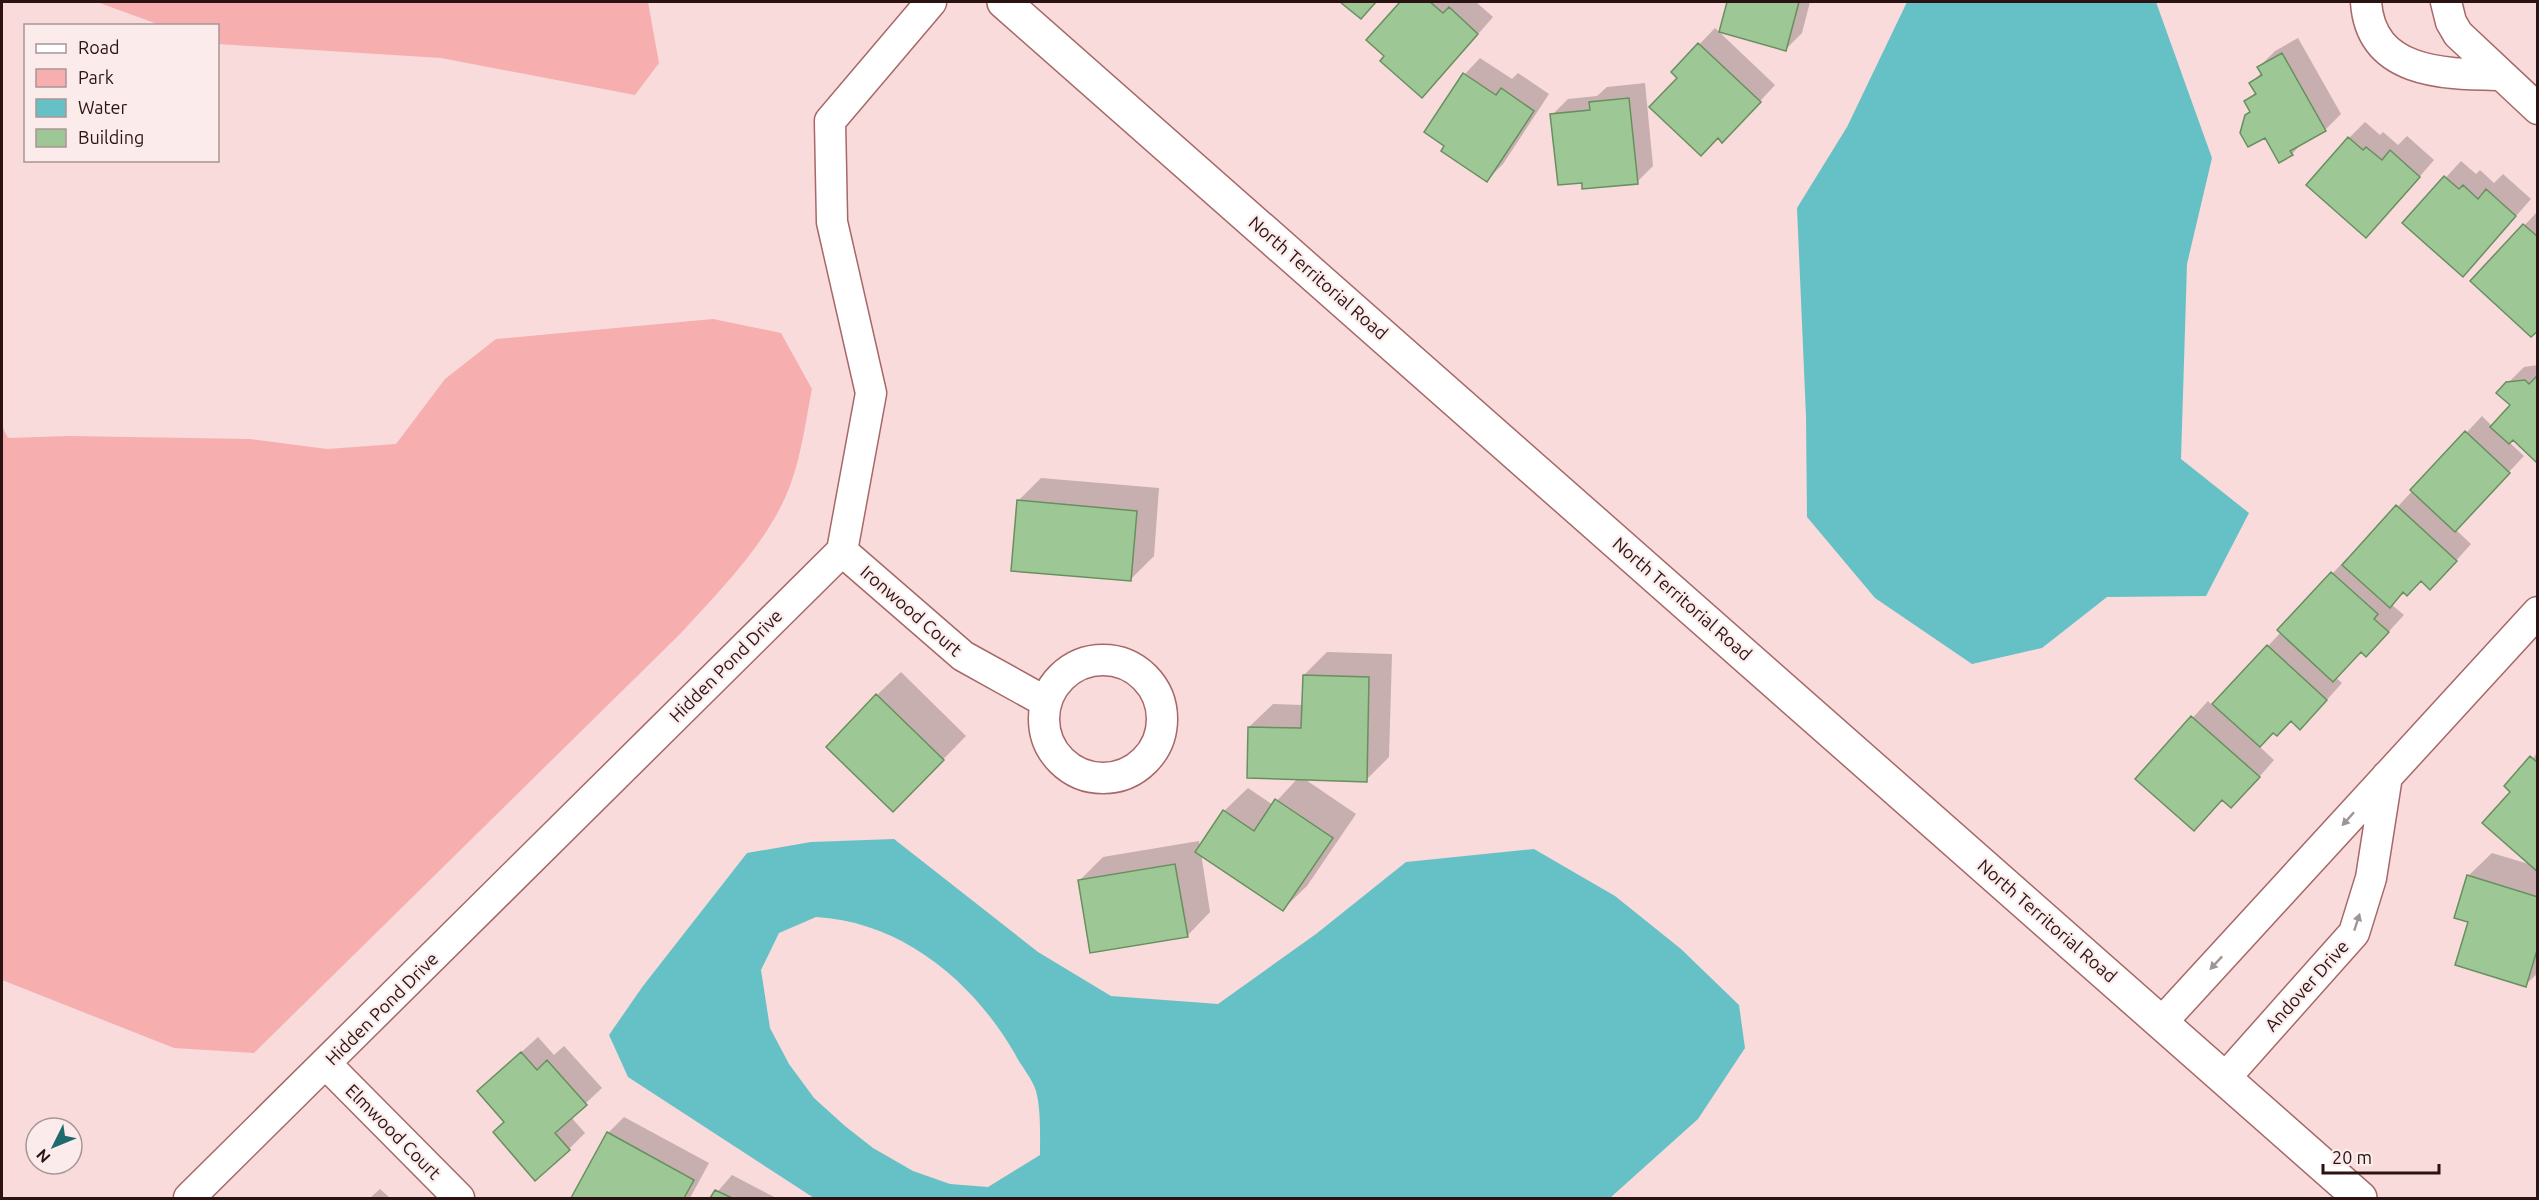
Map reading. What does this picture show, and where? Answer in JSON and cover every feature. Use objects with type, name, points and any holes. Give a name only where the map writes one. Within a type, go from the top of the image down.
[{"type":"main road","name":"North Territorial Road","points":[[1004,2],[2360,1198]]},
{"type":"street","points":[[842,551],[871,393],[832,222],[830,121],[931,2]]},
{"type":"street","points":[[2366,2],[2368,20],[2376,38],[2389,52],[2409,64],[2427,70],[2458,74],[2500,75]]},
{"type":"street","points":[[2446,2],[2451,22],[2458,34],[2538,109]]},
{"type":"street","name":"Ironwood Court","points":[[842,551],[963,656],[1046,702]]},
{"type":"street","name":"Hidden Pond Drive","points":[[189,1198],[327,1065],[842,551]]},
{"type":"street","points":[[2162,1022],[2538,612]]},
{"type":"street","name":"Andover Drive","points":[[2224,1078],[2354,933],[2372,878],[2387,776]]},
{"type":"street","name":"Elmwood Court","points":[[327,1065],[459,1198]]},
{"type":"green space","points":[[97,2],[648,2],[659,63],[635,95],[441,58],[219,44],[219,24],[157,24]]},
{"type":"green space","points":[[713,319],[781,333],[812,389],[792,480],[772,522],[744,562],[681,633],[254,1053],[174,1048],[2,980],[2,426],[8,438],[69,436],[250,439],[327,449],[396,444],[445,379],[496,339]]},
{"type":"water","points":[[1907,2],[2156,2],[2212,158],[2187,264],[2181,459],[2249,513],[2206,596],[2107,597],[2042,648],[1972,664],[1875,598],[1807,517],[1806,416],[1797,208],[1847,127]]},
{"type":"water","points":[[894,839],[1038,952],[1111,996],[1218,1004],[1316,934],[1406,862],[1534,849],[1615,896],[1681,949],[1739,1005],[1745,1048],[1698,1119],[1610,1198],[814,1198],[628,1077],[609,1035],[643,986],[747,853],[811,842]],"holes":[[[816,917],[848,921],[877,930],[906,943],[932,960],[978,1002],[998,1027],[1034,1086],[1038,1098],[1040,1155],[988,1187],[950,1184],[913,1171],[873,1148],[814,1098],[789,1064],[770,1028],[761,970],[779,933]]]},
{"type":"building","points":[[1340,2],[1376,2],[1361,19]]},
{"type":"building","points":[[1400,2],[1430,2],[1443,13],[1449,7],[1478,34],[1422,98],[1380,61],[1384,56],[1366,40]]},
{"type":"building","points":[[1727,2],[1799,2],[1786,51],[1719,32]]},
{"type":"building","points":[[1698,43],[1761,102],[1722,143],[1718,138],[1701,156],[1649,107],[1677,78],[1671,72]]},
{"type":"building","points":[[2282,53],[2326,131],[2290,151],[2293,155],[2279,163],[2265,138],[2248,147],[2240,133],[2245,115],[2250,112],[2244,101],[2256,94],[2249,83],[2262,75],[2257,67]]},
{"type":"building","points":[[1463,73],[1496,95],[1501,88],[1534,111],[1487,182],[1441,151],[1444,146],[1424,132]]},
{"type":"building","points":[[1629,98],[1638,184],[1582,189],[1582,183],[1558,185],[1550,114],[1590,110],[1589,102]]},
{"type":"building","points":[[2348,137],[2363,150],[2366,147],[2382,160],[2390,150],[2420,177],[2366,238],[2306,185]]},
{"type":"building","points":[[2444,176],[2459,189],[2463,185],[2478,199],[2486,189],[2516,216],[2463,277],[2402,223]]},
{"type":"building","points":[[2523,224],[2538,237],[2538,331],[2531,337],[2470,281]]},
{"type":"building","points":[[2538,375],[2538,460],[2536,462],[2513,440],[2509,444],[2490,427],[2510,405],[2496,393],[2506,382],[2525,380],[2529,384]]},
{"type":"building","points":[[2465,431],[2510,473],[2455,532],[2410,490]]},
{"type":"building","points":[[1017,500],[1137,511],[1131,581],[1011,571]]},
{"type":"building","points":[[2396,505],[2457,561],[2430,590],[2421,581],[2407,596],[2403,592],[2390,608],[2342,565]]},
{"type":"building","points":[[2331,572],[2378,614],[2374,619],[2389,632],[2366,657],[2361,652],[2333,682],[2277,630]]},
{"type":"building","points":[[2267,645],[2327,700],[2300,730],[2291,721],[2277,736],[2273,733],[2260,747],[2212,704]]},
{"type":"building","points":[[1303,675],[1369,677],[1367,782],[1247,778],[1248,727],[1301,728]]},
{"type":"building","points":[[876,694],[944,760],[893,812],[826,747]]},
{"type":"building","points":[[2191,716],[2260,777],[2231,808],[2222,800],[2194,831],[2135,779]]},
{"type":"building","points":[[2530,756],[2538,763],[2538,872],[2482,823],[2510,792],[2504,786]]},
{"type":"building","points":[[1275,799],[1333,838],[1283,911],[1195,852],[1223,810],[1254,831]]},
{"type":"building","points":[[1175,864],[1188,937],[1090,953],[1078,880]]},
{"type":"building","points":[[2467,875],[2538,897],[2538,947],[2526,987],[2455,965],[2468,922],[2454,918]]},
{"type":"building","points":[[521,1052],[537,1070],[547,1060],[587,1105],[555,1133],[570,1150],[535,1181],[493,1132],[504,1122],[477,1091]]},
{"type":"building","points":[[607,1132],[694,1180],[684,1198],[571,1198]]},
{"type":"building","points":[[715,1190],[732,1198],[710,1198]]}]
